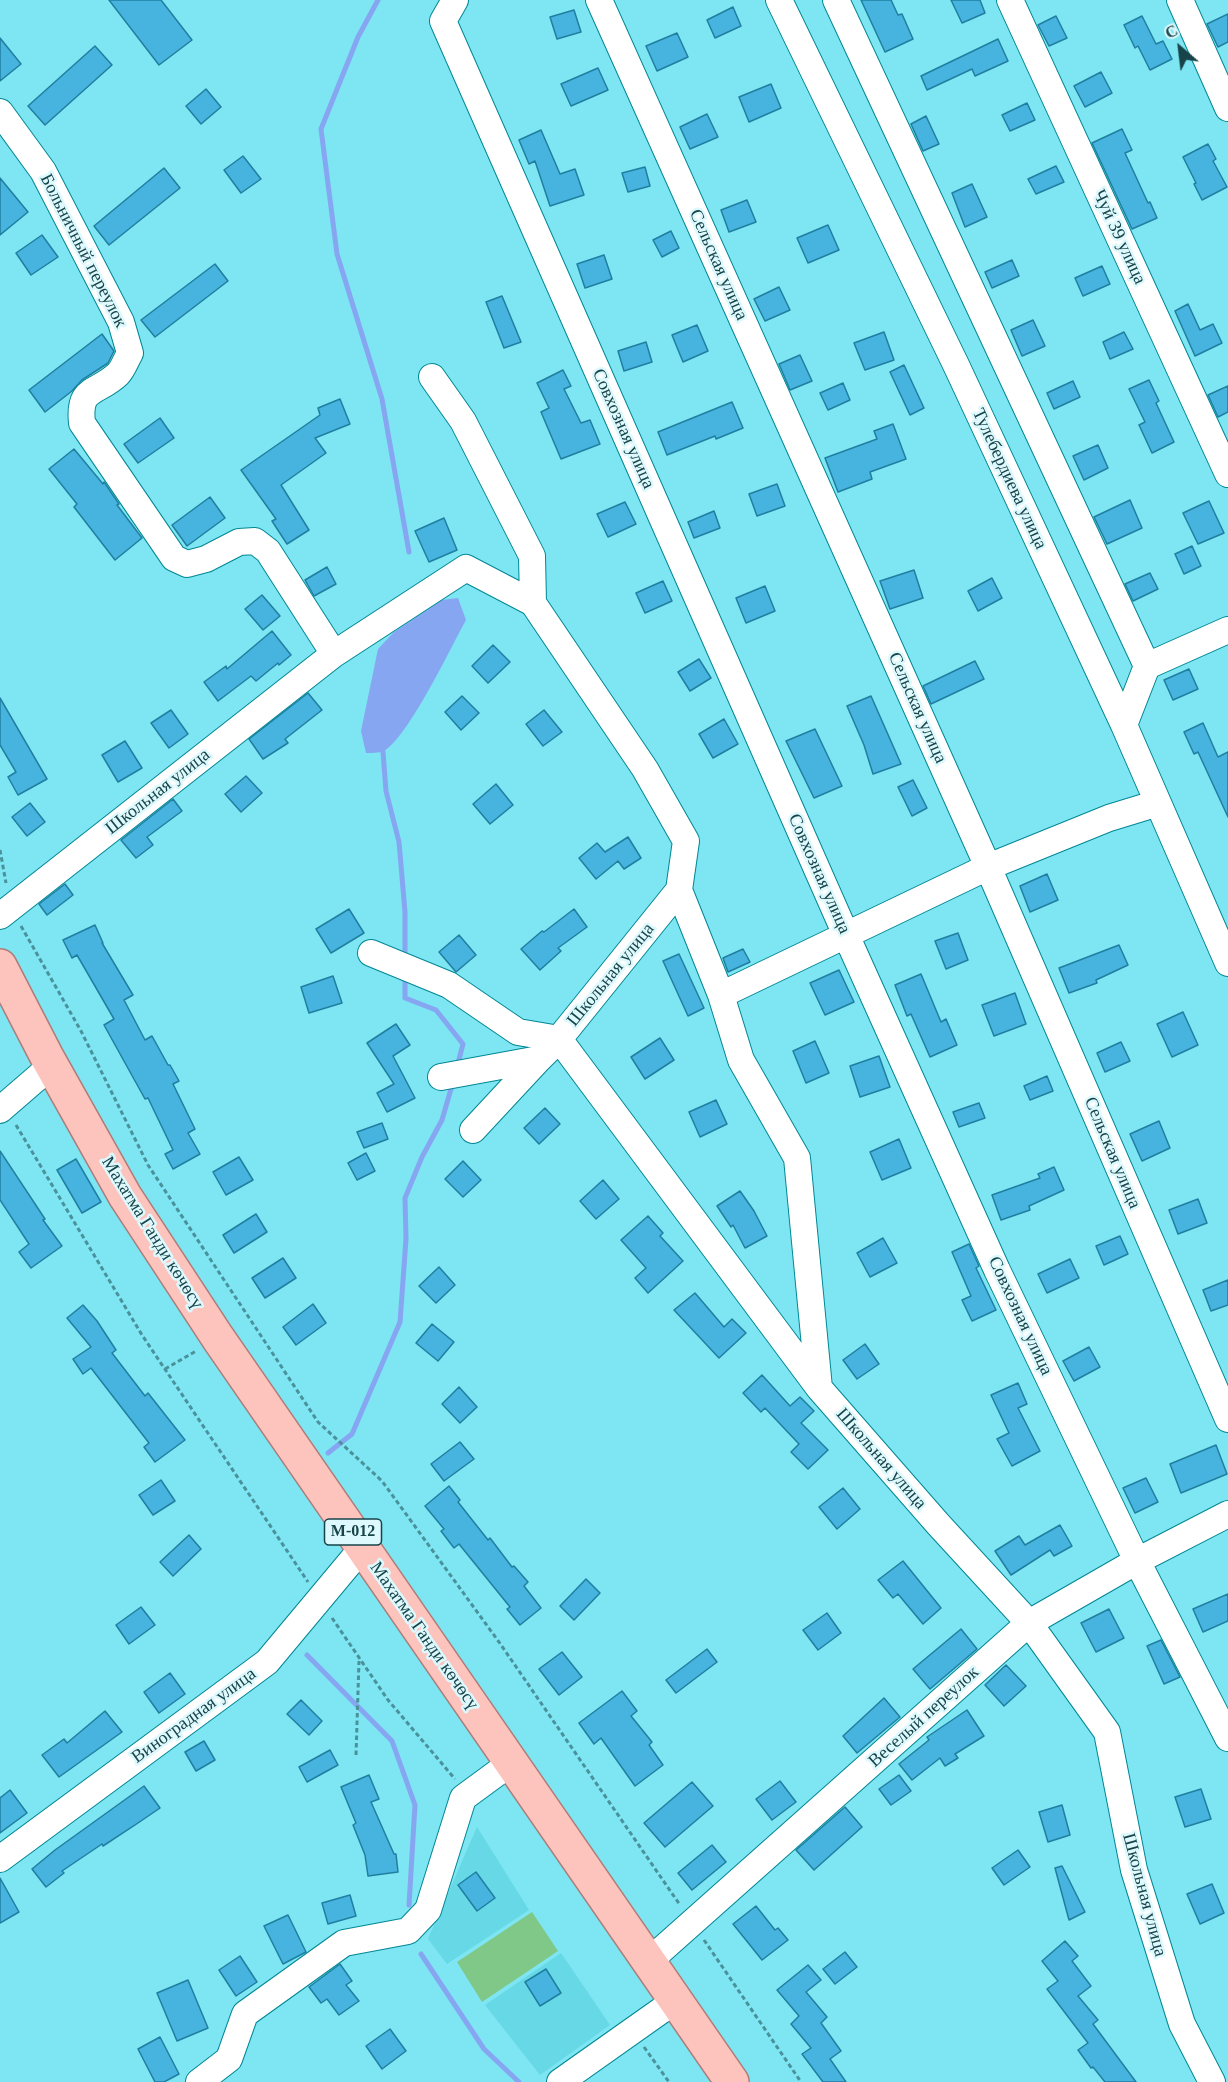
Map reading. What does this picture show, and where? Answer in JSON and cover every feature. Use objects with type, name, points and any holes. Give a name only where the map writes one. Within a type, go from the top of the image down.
[{"type":"main road","name":"Махатма Ганди көчөсү","points":[[0,966],[125,1196],[218,1338],[732,2082]]},
{"type":"street","name":"Совхозная улица","points":[[455,0],[443,21],[846,935],[997,1269],[1137,1561],[1228,1738]]},
{"type":"street","name":"Сельская улица","points":[[598,0],[988,867],[1228,1419]]},
{"type":"street","name":"Тулебердиева улица","points":[[779,0],[952,357],[1124,725],[1228,963]]},
{"type":"street","points":[[836,0],[1147,666]]},
{"type":"street","name":"Чуй 39 улица","points":[[1010,0],[1228,474]]},
{"type":"street","points":[[1180,0],[1228,108]]},
{"type":"street","name":"Больничный переулок","points":[[0,112],[43,171],[121,322],[130,353],[118,373],[87,394],[80,406],[82,423],[174,558],[188,564],[206,559],[239,542],[255,541],[268,551],[334,654]]},
{"type":"street","points":[[432,377],[463,421],[532,556],[533,603],[645,769],[686,841],[679,890],[722,995],[741,1060],[797,1158],[819,1388]]},
{"type":"street","name":"Школьная улица","points":[[5,912],[334,654],[466,568],[533,603]]},
{"type":"street","points":[[1124,725],[1147,666],[1228,630]]},
{"type":"street","points":[[722,995],[988,867],[1109,818],[1158,803]]},
{"type":"street","name":"Школьная улица","points":[[679,890],[559,1039],[819,1388],[938,1524],[1029,1623],[1107,1732],[1134,1870],[1182,2024],[1212,2082]]},
{"type":"street","points":[[371,953],[449,985],[518,1032],[559,1039]]},
{"type":"street","points":[[473,1130],[559,1039]]},
{"type":"street","points":[[441,1077],[539,1059]]},
{"type":"street","points":[[2,1108],[52,1065]]},
{"type":"street","name":"Веселый переулок","points":[[648,1961],[1029,1623],[1137,1561],[1228,1514]]},
{"type":"street","name":"Виноградная улица","points":[[0,1859],[267,1662],[363,1547]]},
{"type":"street","points":[[199,2082],[230,2059],[245,2014],[344,1943],[408,1931],[428,1910],[463,1797],[512,1762]]},
{"type":"street","points":[[560,2082],[676,2000]]},
{"type":"path","points":[[0,850],[5,912],[81,1031],[148,1165],[318,1422],[382,1481],[505,1652],[801,2082]]},
{"type":"path","points":[[2,1108],[142,1335],[319,1599],[388,1700],[468,1794]]},
{"type":"path","points":[[356,1755],[360,1659]]},
{"type":"path","points":[[633,2030],[669,2082]]},
{"type":"shaded area","points":[[458,598],[466,620],[417,711],[394,742],[384,751],[366,753],[361,731],[378,649],[394,632],[442,600]]},
{"type":"shaded area","points":[[477,1827],[529,1910],[447,1964],[428,1939]]},
{"type":"shaded area","points":[[561,1953],[610,2025],[540,2075],[485,2005]]},
{"type":"green space","points":[[532,1912],[558,1951],[482,2002],[457,1962]]},
{"type":"building","points":[[109,0],[161,0],[192,40],[159,65]]},
{"type":"building","points":[[861,0],[891,0],[898,15],[902,14],[913,39],[885,52]]},
{"type":"building","points":[[951,0],[980,0],[985,13],[962,23]]},
{"type":"building","points":[[733,7],[741,26],[715,38],[707,20]]},
{"type":"building","points":[[574,10],[581,32],[557,39],[550,17]]},
{"type":"building","points":[[1228,14],[1228,42],[1218,47],[1207,24]]},
{"type":"building","points":[[1056,16],[1067,38],[1049,46],[1038,25]]},
{"type":"building","points":[[1142,16],[1156,44],[1163,41],[1172,59],[1150,70],[1138,46],[1135,48],[1124,25]]},
{"type":"building","points":[[677,33],[688,57],[657,71],[646,46]]},
{"type":"building","points":[[0,38],[21,64],[0,81]]},
{"type":"building","points":[[998,39],[1008,61],[975,76],[972,69],[927,90],[921,76]]},
{"type":"building","points":[[95,46],[112,65],[45,125],[28,106]]},
{"type":"building","points":[[598,68],[608,90],[571,106],[561,84]]},
{"type":"building","points":[[1101,72],[1112,93],[1085,107],[1074,86]]},
{"type":"building","points":[[771,84],[781,108],[749,122],[739,97]]},
{"type":"building","points":[[206,89],[221,107],[201,124],[186,106]]},
{"type":"building","points":[[1027,103],[1035,120],[1010,131],[1002,115]]},
{"type":"building","points":[[707,114],[718,137],[690,149],[680,127]]},
{"type":"building","points":[[926,116],[939,144],[923,151],[911,124]]},
{"type":"building","points":[[1122,129],[1132,150],[1125,153],[1157,218],[1132,229],[1092,143]]},
{"type":"building","points":[[541,130],[560,174],[575,169],[584,195],[550,206],[535,161],[529,164],[519,140]]},
{"type":"building","points":[[1208,144],[1216,159],[1213,161],[1227,187],[1202,200],[1183,157]]},
{"type":"building","points":[[243,156],[261,179],[241,193],[224,170]]},
{"type":"building","points":[[1056,166],[1064,182],[1036,194],[1028,179]]},
{"type":"building","points":[[645,167],[650,186],[628,192],[622,173]]},
{"type":"building","points":[[164,168],[180,188],[109,245],[94,226]]},
{"type":"building","points":[[0,178],[28,212],[0,235]]},
{"type":"building","points":[[972,184],[987,217],[965,227],[952,193]]},
{"type":"building","points":[[747,200],[756,222],[729,232],[721,210]]},
{"type":"building","points":[[828,225],[839,250],[808,263],[797,238]]},
{"type":"building","points":[[671,231],[679,248],[662,257],[653,240]]},
{"type":"building","points":[[42,235],[58,257],[31,275],[16,253]]},
{"type":"building","points":[[604,255],[612,279],[585,288],[577,264]]},
{"type":"building","points":[[1012,260],[1019,276],[992,288],[985,272]]},
{"type":"building","points":[[215,264],[228,281],[155,337],[141,320]]},
{"type":"building","points":[[1102,266],[1110,284],[1083,296],[1075,278]]},
{"type":"building","points":[[779,287],[790,310],[765,321],[754,299]]},
{"type":"building","points":[[502,296],[521,342],[504,348],[486,302]]},
{"type":"building","points":[[1188,304],[1200,330],[1213,324],[1222,343],[1195,356],[1175,311]]},
{"type":"building","points":[[1033,320],[1045,346],[1022,356],[1011,330]]},
{"type":"building","points":[[697,325],[708,351],[683,362],[672,335]]},
{"type":"building","points":[[884,332],[894,360],[865,370],[854,343]]},
{"type":"building","points":[[1124,332],[1133,349],[1110,359],[1103,342]]},
{"type":"building","points":[[102,334],[114,351],[108,363],[82,380],[45,412],[29,390]]},
{"type":"building","points":[[646,342],[652,362],[624,371],[618,351]]},
{"type":"building","points":[[800,355],[812,381],[790,390],[779,364]]},
{"type":"building","points":[[904,365],[924,408],[910,415],[890,372]]},
{"type":"building","points":[[563,370],[571,386],[564,389],[581,423],[590,420],[600,444],[561,459],[541,412],[549,408],[537,383]]},
{"type":"building","points":[[1149,380],[1159,401],[1156,403],[1174,442],[1152,453],[1139,425],[1145,422],[1129,389]]},
{"type":"building","points":[[1073,381],[1080,397],[1054,409],[1047,393]]},
{"type":"building","points":[[843,383],[850,400],[828,410],[820,393]]},
{"type":"building","points":[[1228,386],[1228,412],[1218,417],[1208,395]]},
{"type":"building","points":[[340,399],[350,424],[315,438],[326,453],[281,485],[309,530],[287,544],[272,521],[276,519],[241,470],[320,415],[318,408]]},
{"type":"building","points":[[732,402],[743,428],[716,439],[715,436],[667,455],[658,432]]},
{"type":"building","points":[[160,418],[174,438],[138,463],[124,444]]},
{"type":"building","points":[[893,424],[906,459],[870,472],[872,479],[838,492],[825,458],[877,439],[874,431]]},
{"type":"building","points":[[1098,445],[1108,468],[1084,480],[1073,456]]},
{"type":"building","points":[[74,449],[103,484],[104,482],[119,504],[117,505],[142,538],[115,560],[74,507],[77,504],[49,469]]},
{"type":"building","points":[[777,484],[785,506],[757,516],[749,494]]},
{"type":"building","points":[[210,497],[225,518],[187,546],[172,525]]},
{"type":"building","points":[[1130,500],[1142,528],[1107,544],[1094,517]]},
{"type":"building","points":[[1209,501],[1224,533],[1198,544],[1183,513]]},
{"type":"building","points":[[625,502],[636,524],[608,537],[597,514]]},
{"type":"building","points":[[714,511],[720,528],[694,538],[688,522]]},
{"type":"building","points":[[444,518],[457,550],[429,562],[415,531]]},
{"type":"building","points":[[1192,546],[1201,566],[1184,574],[1175,554]]},
{"type":"building","points":[[327,567],[336,584],[314,596],[305,580]]},
{"type":"building","points":[[914,570],[923,598],[890,609],[880,581]]},
{"type":"building","points":[[1150,573],[1158,589],[1133,601],[1125,584]]},
{"type":"building","points":[[992,578],[1002,598],[978,611],[968,591]]},
{"type":"building","points":[[663,581],[672,601],[645,613],[636,593]]},
{"type":"building","points":[[765,586],[775,611],[746,623],[736,598]]},
{"type":"building","points":[[262,595],[280,616],[263,630],[245,609]]},
{"type":"building","points":[[272,631],[291,655],[256,681],[251,676],[218,701],[204,682],[226,666],[227,669]]},
{"type":"building","points":[[493,645],[510,662],[488,683],[472,666]]},
{"type":"building","points":[[699,659],[711,678],[690,691],[678,672]]},
{"type":"building","points":[[975,661],[984,679],[931,704],[923,686]]},
{"type":"building","points":[[1189,669],[1198,689],[1173,700],[1164,680]]},
{"type":"building","points":[[308,693],[322,710],[285,739],[288,743],[263,759],[249,739]]},
{"type":"building","points":[[462,696],[479,713],[461,730],[445,712]]},
{"type":"building","points":[[871,696],[901,764],[873,774],[864,745],[847,706]]},
{"type":"building","points":[[0,698],[47,779],[18,795],[8,777],[16,772],[0,745]]},
{"type":"building","points":[[171,710],[188,734],[169,748],[151,723]]},
{"type":"building","points":[[544,710],[562,732],[543,746],[526,724]]},
{"type":"building","points":[[724,719],[738,744],[713,758],[699,734]]},
{"type":"building","points":[[1203,723],[1218,757],[1228,752],[1228,817],[1198,752],[1194,754],[1184,732]]},
{"type":"building","points":[[815,729],[842,786],[814,798],[786,741]]},
{"type":"building","points":[[125,741],[142,768],[118,782],[102,755]]},
{"type":"building","points":[[246,776],[262,793],[241,812],[225,794]]},
{"type":"building","points":[[913,780],[927,808],[912,816],[898,787]]},
{"type":"building","points":[[496,784],[513,805],[490,824],[473,804]]},
{"type":"building","points":[[173,799],[182,811],[147,837],[153,845],[136,858],[121,840]]},
{"type":"building","points":[[30,803],[45,822],[27,836],[12,817]]},
{"type":"building","points":[[628,837],[641,858],[624,869],[618,861],[596,879],[579,858],[597,843],[605,852]]},
{"type":"building","points":[[1047,874],[1058,900],[1030,912],[1020,886]]},
{"type":"building","points":[[65,884],[73,895],[47,915],[39,904]]},
{"type":"building","points":[[349,909],[364,933],[331,953],[316,929]]},
{"type":"building","points":[[574,909],[587,927],[558,948],[561,951],[540,970],[521,949]]},
{"type":"building","points":[[95,925],[102,943],[133,995],[124,1000],[145,1040],[152,1036],[179,1081],[173,1084],[195,1129],[188,1133],[200,1154],[173,1169],[165,1154],[173,1150],[148,1098],[145,1099],[104,1025],[114,1019],[77,955],[72,958],[63,940]]},
{"type":"building","points":[[958,933],[968,960],[946,969],[935,941]]},
{"type":"building","points":[[459,935],[476,955],[456,972],[439,952]]},
{"type":"building","points":[[1119,945],[1128,965],[1096,980],[1097,983],[1069,993],[1059,968]]},
{"type":"building","points":[[743,949],[750,962],[728,972],[723,958]]},
{"type":"building","points":[[679,954],[704,1008],[688,1016],[663,961]]},
{"type":"building","points":[[839,970],[854,1002],[825,1015],[810,983]]},
{"type":"building","points":[[921,974],[941,1022],[946,1019],[957,1045],[930,1057],[911,1014],[907,1016],[895,985]]},
{"type":"building","points":[[333,976],[342,1003],[309,1013],[301,987]]},
{"type":"building","points":[[1015,993],[1026,1024],[994,1036],[982,1005]]},
{"type":"building","points":[[1183,1012],[1198,1045],[1172,1057],[1157,1024]]},
{"type":"building","points":[[396,1024],[410,1045],[393,1056],[415,1098],[387,1112],[377,1093],[394,1084],[367,1043]]},
{"type":"building","points":[[660,1038],[674,1060],[645,1079],[631,1057]]},
{"type":"building","points":[[815,1041],[829,1073],[806,1083],[793,1051]]},
{"type":"building","points":[[1121,1042],[1130,1061],[1105,1072],[1097,1053]]},
{"type":"building","points":[[879,1056],[890,1087],[860,1097],[850,1066]]},
{"type":"building","points":[[1047,1076],[1053,1091],[1030,1100],[1024,1086]]},
{"type":"building","points":[[716,1100],[727,1124],[700,1137],[689,1112]]},
{"type":"building","points":[[979,1103],[985,1118],[959,1127],[953,1112]]},
{"type":"building","points":[[545,1108],[560,1124],[539,1144],[524,1128]]},
{"type":"building","points":[[1159,1121],[1170,1148],[1142,1161],[1130,1134]]},
{"type":"building","points":[[382,1123],[388,1139],[364,1148],[357,1132]]},
{"type":"building","points":[[899,1139],[911,1168],[882,1180],[870,1152]]},
{"type":"building","points":[[0,1151],[62,1246],[31,1268],[19,1252],[29,1244],[0,1200]]},
{"type":"building","points":[[366,1153],[375,1171],[357,1180],[348,1163]]},
{"type":"building","points":[[239,1157],[253,1180],[226,1195],[213,1172]]},
{"type":"building","points":[[76,1159],[101,1202],[82,1213],[57,1170]]},
{"type":"building","points":[[463,1161],[481,1180],[463,1197],[445,1179]]},
{"type":"building","points":[[1054,1167],[1064,1190],[1029,1206],[1030,1210],[1001,1220],[992,1195],[1040,1178],[1038,1174]]},
{"type":"building","points":[[603,1180],[619,1199],[596,1219],[580,1201]]},
{"type":"building","points":[[740,1191],[767,1236],[745,1248],[733,1225],[731,1227],[717,1206]]},
{"type":"building","points":[[1198,1199],[1207,1223],[1178,1234],[1169,1210]]},
{"type":"building","points":[[256,1214],[267,1232],[234,1253],[223,1235]]},
{"type":"building","points":[[648,1216],[663,1233],[660,1236],[683,1261],[648,1293],[635,1278],[646,1268],[621,1240]]},
{"type":"building","points":[[1120,1236],[1128,1254],[1104,1265],[1096,1246]]},
{"type":"building","points":[[883,1238],[897,1263],[870,1277],[857,1253]]},
{"type":"building","points":[[969,1244],[979,1266],[976,1268],[996,1310],[972,1321],[962,1300],[971,1296],[952,1252]]},
{"type":"building","points":[[283,1258],[296,1278],[265,1298],[252,1278]]},
{"type":"building","points":[[1070,1259],[1079,1278],[1047,1293],[1038,1274]]},
{"type":"building","points":[[439,1267],[455,1285],[436,1303],[419,1286]]},
{"type":"building","points":[[1228,1280],[1228,1305],[1211,1311],[1203,1290]]},
{"type":"building","points":[[695,1293],[724,1327],[732,1319],[746,1333],[719,1358],[674,1310]]},
{"type":"building","points":[[313,1304],[326,1323],[296,1345],[283,1327]]},
{"type":"building","points":[[83,1305],[97,1321],[116,1350],[112,1353],[145,1396],[148,1393],[185,1440],[155,1462],[144,1447],[149,1443],[91,1368],[83,1374],[73,1359],[91,1347],[67,1318]]},
{"type":"building","points":[[432,1324],[454,1342],[438,1361],[416,1343]]},
{"type":"building","points":[[865,1344],[879,1364],[857,1379],[843,1360]]},
{"type":"building","points":[[1089,1347],[1100,1367],[1074,1381],[1063,1361]]},
{"type":"building","points":[[762,1375],[790,1406],[800,1397],[814,1411],[801,1423],[828,1450],[808,1469],[791,1452],[799,1444],[765,1408],[761,1412],[743,1393]]},
{"type":"building","points":[[1018,1383],[1027,1404],[1018,1408],[1040,1451],[1012,1466],[997,1439],[1009,1433],[991,1395]]},
{"type":"building","points":[[459,1387],[477,1407],[460,1423],[442,1404]]},
{"type":"building","points":[[460,1442],[474,1459],[444,1481],[431,1464]]},
{"type":"building","points":[[1216,1445],[1227,1474],[1181,1493],[1170,1464]]},
{"type":"building","points":[[1146,1478],[1158,1502],[1135,1513],[1123,1488]]},
{"type":"building","points":[[161,1480],[175,1501],[153,1515],[139,1495]]},
{"type":"building","points":[[449,1486],[460,1500],[458,1502],[488,1540],[490,1538],[512,1567],[514,1566],[528,1582],[524,1586],[541,1608],[520,1625],[507,1609],[510,1607],[459,1544],[454,1548],[441,1531],[444,1529],[425,1506]]},
{"type":"building","points":[[843,1488],[860,1509],[837,1529],[819,1507]]},
{"type":"building","points":[[1060,1525],[1072,1546],[1054,1556],[1050,1550],[1011,1575],[995,1551],[1019,1536],[1025,1545]]},
{"type":"building","points":[[189,1535],[201,1549],[173,1576],[160,1562]]},
{"type":"building","points":[[903,1561],[941,1608],[923,1624],[898,1594],[893,1598],[878,1580]]},
{"type":"building","points":[[586,1579],[600,1593],[574,1620],[560,1606]]},
{"type":"building","points":[[1228,1594],[1228,1621],[1203,1632],[1193,1609]]},
{"type":"building","points":[[141,1607],[155,1625],[129,1644],[116,1625]]},
{"type":"building","points":[[1109,1609],[1124,1638],[1096,1652],[1081,1623]]},
{"type":"building","points":[[827,1613],[841,1633],[818,1650],[803,1630]]},
{"type":"building","points":[[961,1629],[977,1649],[930,1689],[913,1669]]},
{"type":"building","points":[[1161,1640],[1180,1677],[1164,1684],[1147,1646]]},
{"type":"building","points":[[707,1649],[717,1662],[676,1693],[666,1680]]},
{"type":"building","points":[[562,1652],[582,1677],[559,1695],[539,1669]]},
{"type":"building","points":[[1006,1665],[1026,1686],[1004,1706],[985,1685]]},
{"type":"building","points":[[170,1673],[185,1694],[159,1713],[144,1692]]},
{"type":"building","points":[[622,1691],[637,1711],[631,1716],[652,1742],[649,1745],[663,1765],[635,1786],[601,1738],[594,1744],[579,1723]]},
{"type":"building","points":[[884,1698],[900,1717],[857,1753],[843,1736]]},
{"type":"building","points":[[301,1700],[322,1721],[309,1735],[287,1714]]},
{"type":"building","points":[[967,1710],[984,1736],[955,1754],[958,1758],[945,1766],[940,1758],[912,1780],[899,1764],[929,1740],[927,1737]]},
{"type":"building","points":[[105,1711],[122,1732],[59,1777],[42,1755],[64,1739],[67,1743]]},
{"type":"building","points":[[204,1741],[215,1760],[196,1771],[185,1752]]},
{"type":"building","points":[[330,1750],[338,1765],[307,1782],[299,1767]]},
{"type":"building","points":[[369,1775],[379,1799],[371,1802],[394,1854],[396,1854],[398,1872],[368,1876],[365,1855],[353,1825],[356,1823],[341,1787]]},
{"type":"building","points":[[899,1775],[911,1791],[891,1805],[879,1789]]},
{"type":"building","points":[[780,1781],[796,1802],[772,1820],[756,1799]]},
{"type":"building","points":[[692,1782],[713,1806],[665,1847],[644,1823]]},
{"type":"building","points":[[144,1786],[160,1808],[62,1871],[64,1873],[46,1887],[32,1869]]},
{"type":"building","points":[[1201,1789],[1211,1819],[1185,1827],[1175,1797]]},
{"type":"building","points":[[10,1790],[27,1813],[0,1833],[0,1798]]},
{"type":"building","points":[[1062,1805],[1070,1835],[1048,1842],[1039,1812]]},
{"type":"building","points":[[845,1807],[862,1827],[814,1870],[796,1850]]},
{"type":"building","points":[[712,1845],[726,1862],[692,1890],[678,1873]]},
{"type":"building","points":[[1018,1850],[1030,1867],[1004,1885],[992,1868]]},
{"type":"building","points":[[1062,1866],[1085,1912],[1069,1920],[1055,1868]]},
{"type":"building","points":[[476,1872],[495,1898],[477,1911],[458,1885]]},
{"type":"building","points":[[0,1878],[19,1912],[0,1923]]},
{"type":"building","points":[[1212,1884],[1224,1913],[1200,1924],[1187,1894]]},
{"type":"building","points":[[350,1895],[356,1916],[328,1924],[322,1903]]},
{"type":"building","points":[[756,1906],[775,1930],[778,1928],[788,1940],[762,1960],[733,1924]]},
{"type":"building","points":[[288,1915],[306,1952],[283,1964],[264,1926]]},
{"type":"building","points":[[1065,1941],[1078,1956],[1072,1961],[1091,1986],[1078,1996],[1098,2020],[1093,2024],[1136,2082],[1105,2082],[1093,2067],[1091,2068],[1078,2050],[1088,2043],[1047,1989],[1058,1981],[1042,1961]]},
{"type":"building","points":[[845,1952],[857,1967],[835,1984],[823,1969]]},
{"type":"building","points":[[240,1956],[257,1982],[236,1996],[219,1970]]},
{"type":"building","points":[[340,1964],[352,1981],[346,1985],[359,2001],[339,2015],[327,1999],[321,2003],[309,1987]]},
{"type":"building","points":[[808,1965],[821,1980],[806,1992],[827,2017],[821,2023],[841,2051],[830,2059],[846,2082],[823,2082],[802,2054],[811,2048],[791,2024],[799,2016],[777,1990]]},
{"type":"building","points":[[546,1969],[561,1993],[540,2006],[525,1982]]},
{"type":"building","points":[[188,1980],[208,2028],[177,2041],[157,1993]]},
{"type":"building","points":[[390,2029],[406,2051],[382,2069],[366,2046]]},
{"type":"building","points":[[160,2037],[179,2074],[164,2082],[155,2082],[138,2049]]},
{"type":"waterway","points":[[378,0],[358,37],[321,129],[337,254],[382,399],[409,552]]},
{"type":"waterway","points":[[383,752],[386,791],[399,842],[405,912],[405,958]]},
{"type":"waterway","points":[[405,973],[405,998],[436,1010],[463,1044],[457,1067]]},
{"type":"waterway","points":[[328,1453],[352,1434],[400,1322],[406,1239],[405,1198],[422,1157],[442,1120],[453,1082]]},
{"type":"waterway","points":[[307,1655],[392,1741],[415,1805],[409,1905]]},
{"type":"waterway","points":[[421,1954],[484,2049],[519,2082]]}]
